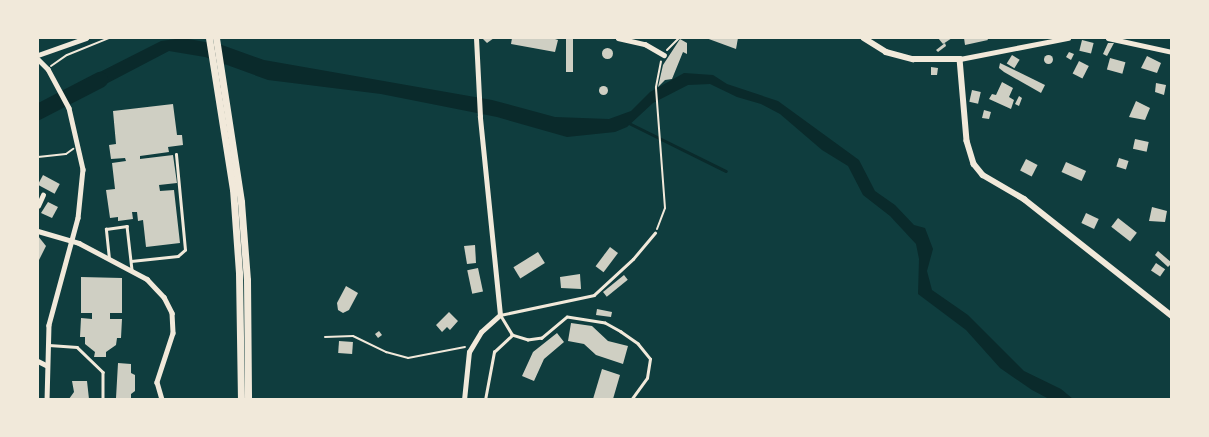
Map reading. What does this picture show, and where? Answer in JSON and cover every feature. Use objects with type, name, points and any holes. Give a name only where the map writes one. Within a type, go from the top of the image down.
[{"type":"main road","points":[[209,38],[227,121],[237,236],[241,400]]},
{"type":"main road","points":[[216,38],[246,262],[248,400]]},
{"type":"street","points":[[38,55],[86,38]]},
{"type":"street","points":[[464,400],[469,352],[481,332],[500,315],[480,117],[476,38]]},
{"type":"street","points":[[618,38],[645,44],[664,55]]},
{"type":"street","points":[[645,44],[647,38]]},
{"type":"street","points":[[864,38],[886,52],[913,59],[960,59],[1068,38]]},
{"type":"street","points":[[1108,38],[1172,52]]},
{"type":"street","points":[[960,59],[966,142],[974,164],[984,175],[1024,199],[1172,316]]},
{"type":"street","points":[[38,60],[48,69],[69,108],[79,145],[82,195],[72,240],[54,303],[47,345],[47,400]]},
{"type":"street","points":[[38,206],[43,195]]},
{"type":"street","points":[[38,231],[72,240],[132,271],[156,287],[172,313],[172,333],[157,382],[162,400]]},
{"type":"street","points":[[38,361],[46,365]]},
{"type":"lane","points":[[131,261],[178,256],[185,250],[176,154]]},
{"type":"lane","points":[[109,259],[106,229],[127,226],[132,271]]},
{"type":"lane","points":[[631,400],[647,378],[650,359],[638,344],[621,332],[606,323],[567,317],[542,338],[528,340],[512,335],[500,315],[594,295],[633,260],[655,233]]},
{"type":"lane","points":[[485,400],[494,352],[512,335]]},
{"type":"lane","points":[[47,345],[77,347],[104,372],[103,400]]},
{"type":"path","points":[[48,69],[67,55],[110,38]]},
{"type":"path","points":[[655,233],[665,208],[656,87],[657,72],[664,55],[679,38]]},
{"type":"path","points":[[38,157],[66,154],[79,145]]},
{"type":"path","points":[[325,337],[353,336],[386,352],[408,358],[473,346]]},
{"type":"water","points":[[183,38],[222,45],[264,60],[492,100],[555,117],[609,119],[631,111],[650,92],[684,73],[713,75],[727,84],[778,101],[859,160],[875,191],[895,205],[914,225],[925,228],[933,249],[927,271],[932,290],[968,315],[1024,371],[1061,389],[1073,399],[1049,399],[1032,390],[1000,368],[966,330],[918,294],[919,259],[916,244],[890,216],[863,195],[848,166],[822,150],[780,114],[761,104],[737,97],[710,84],[688,85],[653,103],[627,127],[615,132],[567,137],[497,117],[381,94],[268,80],[205,57],[169,51],[104,85],[83,92],[78,87],[84,80],[161,41]]},
{"type":"water","points":[[47,102],[50,111],[38,121],[38,103]]},
{"type":"building","points":[[482,38],[494,38],[487,43]]},
{"type":"building","points":[[512,38],[552,38],[558,40],[555,52],[511,44]]},
{"type":"building","points":[[566,38],[573,38],[573,72],[566,72]]},
{"type":"building","points":[[706,38],[738,38],[736,49]]},
{"type":"building","points":[[938,38],[952,38],[943,44]]},
{"type":"building","points":[[964,38],[987,38],[988,40],[965,45]]},
{"type":"building","points":[[680,39],[687,43],[687,54],[683,52],[672,79],[665,80],[658,87],[663,65]]},
{"type":"building","points":[[1082,40],[1094,43],[1091,54],[1079,51]]},
{"type":"building","points":[[945,43],[946,46],[938,52],[936,50]]},
{"type":"building","points":[[1108,43],[1114,43],[1107,56],[1103,54]]},
{"type":"building","points":[[607,47],[613,53],[607,59],[601,53]]},
{"type":"building","points":[[1069,52],[1074,54],[1071,60],[1066,57]]},
{"type":"building","points":[[1048,54],[1053,59],[1048,64],[1043,59]]},
{"type":"building","points":[[1012,55],[1020,60],[1014,68],[1007,63]]},
{"type":"building","points":[[1147,56],[1161,63],[1157,73],[1141,68]]},
{"type":"building","points":[[1110,58],[1125,62],[1122,74],[1107,70]]},
{"type":"building","points":[[1079,61],[1089,66],[1082,78],[1073,73]]},
{"type":"building","points":[[1000,63],[1045,85],[1041,93],[1004,72],[999,68]]},
{"type":"building","points":[[931,67],[938,68],[937,75],[931,75]]},
{"type":"building","points":[[1002,82],[1013,88],[1009,97],[1014,100],[1011,109],[989,99],[992,94],[996,95]]},
{"type":"building","points":[[1156,83],[1166,85],[1164,95],[1155,92]]},
{"type":"building","points":[[603,86],[607,90],[603,94],[599,90]]},
{"type":"building","points":[[972,90],[981,92],[978,104],[969,102]]},
{"type":"building","points":[[1019,96],[1022,98],[1019,106],[1015,104]]},
{"type":"building","points":[[1136,101],[1150,108],[1145,120],[1129,117]]},
{"type":"building","points":[[173,104],[177,135],[182,135],[183,145],[168,147],[169,152],[140,156],[140,159],[173,155],[177,183],[159,185],[160,191],[174,190],[180,243],[146,247],[143,220],[138,221],[137,212],[132,212],[133,219],[118,221],[118,217],[110,218],[106,190],[115,189],[112,163],[126,161],[125,158],[111,159],[109,145],[116,144],[113,111]]},
{"type":"building","points":[[984,110],[991,112],[989,119],[982,118]]},
{"type":"building","points":[[1135,139],[1149,142],[1147,152],[1133,149]]},
{"type":"building","points":[[1119,158],[1129,161],[1126,170],[1116,167]]},
{"type":"building","points":[[1026,159],[1038,165],[1032,176],[1020,171]]},
{"type":"building","points":[[1066,162],[1086,171],[1082,181],[1062,172]]},
{"type":"building","points":[[43,175],[60,184],[55,194],[38,185]]},
{"type":"building","points":[[48,202],[58,207],[52,218],[41,213]]},
{"type":"building","points":[[1152,207],[1167,211],[1165,222],[1149,221]]},
{"type":"building","points":[[1086,213],[1099,219],[1094,229],[1081,223]]},
{"type":"building","points":[[1118,218],[1137,233],[1130,241],[1111,227]]},
{"type":"building","points":[[38,236],[46,246],[38,262]]},
{"type":"building","points":[[475,245],[476,263],[467,264],[464,246]]},
{"type":"building","points":[[610,247],[618,253],[604,272],[596,266]]},
{"type":"building","points":[[1158,251],[1172,263],[1168,267],[1155,255]]},
{"type":"building","points":[[538,252],[545,263],[520,278],[513,267]]},
{"type":"building","points":[[1156,263],[1165,269],[1160,277],[1151,270]]},
{"type":"building","points":[[478,268],[483,291],[472,294],[467,270]]},
{"type":"building","points":[[580,274],[581,289],[561,288],[560,277]]},
{"type":"building","points":[[624,275],[628,280],[607,297],[603,292]]},
{"type":"building","points":[[81,277],[122,278],[122,313],[110,313],[110,319],[122,319],[121,338],[117,338],[116,345],[106,352],[106,357],[94,357],[95,352],[85,344],[85,337],[80,337],[81,318],[92,319],[92,313],[81,313]]},
{"type":"building","points":[[346,286],[358,293],[349,310],[343,313],[338,310],[337,303]]},
{"type":"building","points":[[597,309],[612,312],[611,317],[596,315]]},
{"type":"building","points":[[449,312],[458,321],[450,330],[447,327],[442,332],[436,325]]},
{"type":"building","points":[[571,323],[592,326],[608,341],[628,346],[623,364],[596,355],[584,344],[568,341]]},
{"type":"building","points":[[379,331],[382,335],[378,338],[375,334]]},
{"type":"building","points":[[557,333],[564,342],[544,359],[534,381],[522,376],[533,352]]},
{"type":"building","points":[[339,341],[353,342],[352,354],[338,353]]},
{"type":"building","points":[[118,363],[131,364],[131,373],[135,375],[135,391],[131,394],[131,399],[116,398]]},
{"type":"building","points":[[602,369],[620,375],[613,399],[593,399]]},
{"type":"building","points":[[72,381],[87,381],[89,399],[69,399],[74,392]]},
{"type":"waterway","points":[[38,112],[100,80]]},
{"type":"waterway","points":[[629,123],[726,171]]}]
